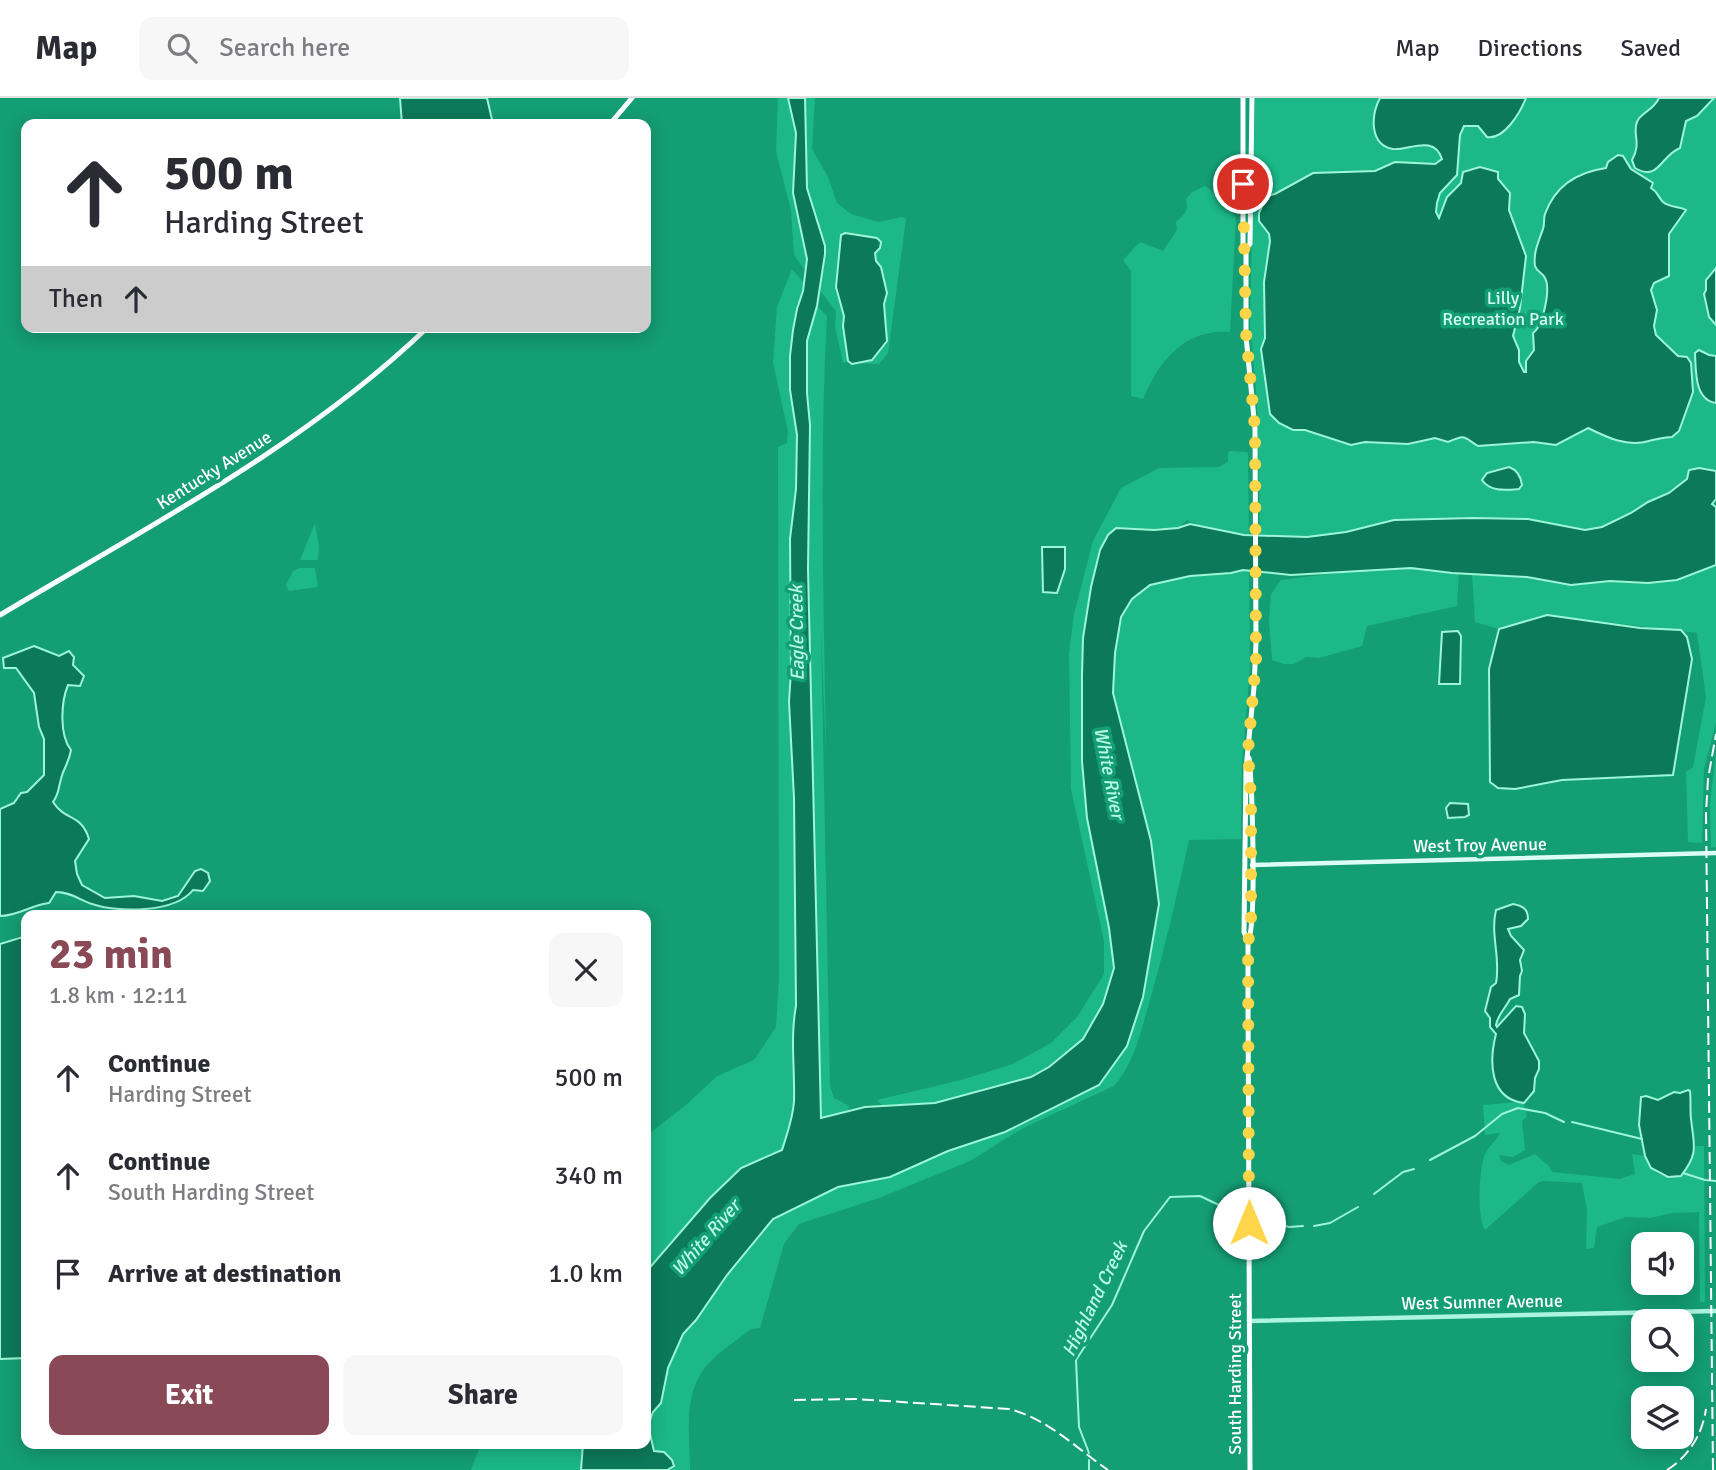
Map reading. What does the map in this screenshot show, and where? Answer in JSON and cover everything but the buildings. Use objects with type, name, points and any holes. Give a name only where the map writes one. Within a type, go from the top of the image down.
[{"type":"main road","points":[[614,119],[632,98]]},
{"type":"main road","points":[[1243,98],[1242,244],[1246,249],[1250,244],[1252,98]]},
{"type":"main road","name":"South Harding Street","points":[[1246,249],[1246,333],[1254,416],[1255,619],[1255,673],[1246,769],[1251,932],[1248,941],[1250,1470]]},
{"type":"main road","name":"Kentucky Avenue","points":[[0,615],[288,440],[360,387],[421,333]]},
{"type":"main road","name":"West Troy Avenue","points":[[1248,865],[1716,853]]},
{"type":"street","name":"West Sumner Avenue","points":[[1249,1321],[1716,1311]]},
{"type":"green space","points":[[778,98],[788,98],[796,133],[793,193],[807,253],[806,272],[794,255],[791,210],[776,152]]},
{"type":"green space","points":[[805,98],[815,98],[812,149],[828,177],[837,203],[851,214],[879,222],[902,217],[906,219],[888,353],[879,364],[857,363],[872,360],[887,341],[884,304],[887,293],[875,253],[845,233],[841,235],[836,287],[844,316],[848,361],[843,363],[835,327],[836,311],[819,289],[825,246],[807,188]]},
{"type":"green space","name":"Lilly Recreation Park","points":[[1255,98],[1716,98],[1716,471],[1687,475],[1687,479],[1669,493],[1602,527],[1585,530],[1528,519],[1473,518],[1394,520],[1346,532],[1307,537],[1260,535],[1257,401],[1250,324]]},
{"type":"green space","points":[[1205,186],[1217,195],[1236,217],[1230,332],[1214,332],[1187,341],[1166,360],[1143,399],[1131,396],[1131,271],[1123,260],[1140,242],[1163,251],[1177,230],[1176,222],[1186,212],[1186,199],[1192,192]]},
{"type":"green space","points":[[792,269],[804,283],[790,356],[797,435],[796,489],[790,539],[789,702],[794,798],[796,1006],[793,1030],[793,1107],[782,1150],[741,1168],[710,1198],[651,1266],[651,1132],[717,1076],[754,1060],[776,1027],[779,977],[778,447],[787,443],[788,431],[773,363],[777,307]]},
{"type":"green space","points":[[817,306],[827,316],[823,481],[826,755],[821,631],[830,1086],[834,1098],[849,1106],[848,1110],[823,1118],[819,1105],[808,569],[810,425],[807,341]]},
{"type":"green space","points":[[1228,452],[1248,454],[1249,535],[1206,528],[1187,520],[1178,528],[1116,528],[1100,550],[1083,638],[1082,761],[1088,818],[1114,968],[1103,1004],[1083,1039],[1049,1067],[1031,1077],[935,1103],[882,1105],[877,1100],[961,1080],[1013,1064],[1051,1043],[1077,1017],[1104,974],[1104,941],[1071,789],[1069,653],[1074,614],[1093,541],[1121,488],[1159,468],[1219,467],[1228,462]]},
{"type":"green space","points":[[315,523],[318,560],[300,560]]},
{"type":"green space","points":[[1716,565],[1716,723],[1704,769],[1702,843],[1688,842],[1686,772],[1693,767],[1706,697],[1697,633],[1547,615],[1499,629],[1475,622],[1472,574],[1527,577],[1571,585],[1610,581],[1648,583]]},
{"type":"green space","points":[[315,568],[318,587],[289,591],[286,585],[293,571]]},
{"type":"green space","points":[[1411,568],[1459,573],[1457,606],[1367,626],[1362,646],[1319,658],[1306,657],[1294,664],[1272,660],[1269,621],[1271,594],[1281,580],[1361,570]]},
{"type":"green space","points":[[1249,570],[1250,668],[1242,765],[1241,839],[1189,840],[1151,997],[1137,1044],[1121,1077],[1114,1086],[1023,1128],[970,1161],[879,1198],[799,1224],[784,1244],[760,1328],[751,1329],[713,1359],[694,1388],[689,1414],[690,1470],[667,1470],[670,1469],[654,1452],[651,1418],[661,1403],[668,1368],[683,1334],[773,1219],[838,1187],[890,1177],[948,1151],[1005,1132],[1099,1085],[1127,1047],[1143,997],[1159,904],[1151,841],[1113,693],[1115,653],[1121,617],[1132,599],[1149,585],[1190,576]]},
{"type":"green space","points":[[1716,751],[1716,847],[1711,848],[1710,804]]},
{"type":"green space","points":[[1524,1103],[1527,1117],[1522,1121],[1525,1150],[1513,1157],[1499,1155],[1501,1161],[1509,1165],[1535,1154],[1552,1172],[1620,1179],[1635,1174],[1632,1154],[1645,1156],[1654,1171],[1660,1175],[1681,1176],[1689,1165],[1696,1146],[1704,1146],[1705,1302],[1700,1302],[1699,1212],[1673,1213],[1650,1218],[1626,1217],[1597,1227],[1594,1248],[1586,1249],[1587,1211],[1582,1183],[1544,1181],[1539,1182],[1485,1230],[1480,1206],[1482,1164],[1485,1154],[1500,1133],[1485,1135],[1483,1105]]},
{"type":"green space","points":[[479,1449],[583,1449],[581,1470],[471,1470]]},
{"type":"water","points":[[400,98],[487,98],[492,119],[402,119]]},
{"type":"water","points":[[788,98],[805,98],[807,188],[825,246],[817,306],[807,341],[810,425],[808,569],[821,1118],[865,1107],[935,1103],[1031,1077],[1049,1067],[1083,1039],[1103,1004],[1114,968],[1109,928],[1087,818],[1082,761],[1083,638],[1100,550],[1108,535],[1116,528],[1154,530],[1190,524],[1244,535],[1307,537],[1346,532],[1394,520],[1473,518],[1528,519],[1585,530],[1602,527],[1669,493],[1687,479],[1689,470],[1699,468],[1716,471],[1716,499],[1712,504],[1716,507],[1716,565],[1677,580],[1648,583],[1610,581],[1571,585],[1527,577],[1411,568],[1291,575],[1243,570],[1190,576],[1150,585],[1132,599],[1121,617],[1115,653],[1113,693],[1151,841],[1159,904],[1143,997],[1127,1046],[1099,1085],[1005,1132],[948,1151],[890,1177],[838,1187],[773,1219],[683,1334],[668,1368],[661,1403],[651,1418],[651,1266],[710,1198],[741,1168],[782,1150],[793,1107],[793,1030],[796,1006],[794,798],[789,702],[790,539],[796,489],[797,435],[790,390],[790,356],[807,259],[793,193],[796,133]]},
{"type":"water","points":[[1380,98],[1526,98],[1516,118],[1505,130],[1493,137],[1487,137],[1478,126],[1464,126],[1460,135],[1457,175],[1440,193],[1436,212],[1439,218],[1447,197],[1461,183],[1463,172],[1480,167],[1498,172],[1498,179],[1510,193],[1509,210],[1526,256],[1520,308],[1513,336],[1524,372],[1526,361],[1534,350],[1533,333],[1543,315],[1546,298],[1547,283],[1535,266],[1536,251],[1544,227],[1545,214],[1561,188],[1586,173],[1606,168],[1608,162],[1618,155],[1623,156],[1631,169],[1653,183],[1651,188],[1663,202],[1686,210],[1669,234],[1669,276],[1654,283],[1651,290],[1657,310],[1654,326],[1656,335],[1678,356],[1687,357],[1691,363],[1693,392],[1679,431],[1672,437],[1641,443],[1618,440],[1588,428],[1556,445],[1534,442],[1478,446],[1462,437],[1448,442],[1435,438],[1408,444],[1365,442],[1351,445],[1305,430],[1293,430],[1279,423],[1270,414],[1261,349],[1265,338],[1264,282],[1270,241],[1269,234],[1259,221],[1259,213],[1267,196],[1313,173],[1375,171],[1395,162],[1435,164],[1442,159],[1438,151],[1427,145],[1393,149],[1380,142],[1376,136],[1374,121]]},
{"type":"water","points":[[1659,98],[1714,98],[1697,116],[1686,121],[1680,148],[1655,170],[1643,171],[1635,168],[1632,160],[1636,149],[1636,126],[1639,119]]},
{"type":"water","points":[[845,233],[877,238],[881,242],[875,253],[887,293],[884,304],[887,341],[872,360],[852,364],[848,361],[844,316],[836,287],[841,235]]},
{"type":"water","points":[[1716,268],[1716,325],[1709,317],[1704,294],[1706,280]]},
{"type":"water","points":[[1699,350],[1716,356],[1716,403],[1709,401],[1700,390],[1695,353]]},
{"type":"water","points":[[1509,467],[1520,477],[1522,485],[1519,489],[1489,487],[1482,480],[1487,473]]},
{"type":"water","points":[[1042,547],[1065,547],[1065,569],[1057,593],[1043,592]]},
{"type":"water","points":[[1547,615],[1640,628],[1681,630],[1687,637],[1692,659],[1673,775],[1562,780],[1515,789],[1498,788],[1490,782],[1489,669],[1499,629]]},
{"type":"water","points":[[1458,631],[1461,636],[1460,684],[1439,684],[1442,632]]},
{"type":"water","points":[[34,646],[59,656],[69,651],[74,657],[73,665],[84,676],[80,686],[68,685],[66,692],[63,727],[71,750],[53,802],[63,813],[82,825],[89,839],[75,861],[82,885],[105,898],[134,896],[162,901],[178,896],[195,871],[201,869],[208,873],[210,881],[203,891],[193,890],[185,898],[160,907],[131,910],[103,907],[56,892],[49,903],[0,916],[0,809],[14,803],[21,793],[27,792],[44,775],[44,739],[39,727],[34,693],[16,668],[4,668],[3,658]]},
{"type":"water","points":[[1450,803],[1468,804],[1469,815],[1448,818],[1446,808]]},
{"type":"water","points":[[1513,904],[1524,908],[1528,919],[1521,926],[1508,929],[1524,950],[1520,960],[1522,971],[1519,995],[1510,999],[1496,1025],[1497,1027],[1516,1006],[1522,1007],[1525,1014],[1524,1033],[1539,1061],[1534,1091],[1524,1103],[1512,1100],[1498,1087],[1492,1056],[1496,1034],[1490,1027],[1490,1018],[1485,1011],[1497,974],[1494,928],[1496,910]]},
{"type":"water","points":[[21,938],[21,1358],[0,1359],[0,944]]},
{"type":"water","points":[[1688,1090],[1693,1155],[1681,1176],[1668,1177],[1651,1168],[1645,1156],[1639,1125],[1641,1097],[1658,1100],[1674,1092]]},
{"type":"water","points":[[651,1438],[654,1451],[664,1452],[674,1466],[667,1470],[581,1470],[583,1449],[651,1449]]},
{"type":"waterway","name":"Highland Creek","points":[[1430,1160],[1475,1136],[1502,1114],[1518,1108],[1545,1113],[1564,1122]]},
{"type":"waterway","name":"Highland Creek","points":[[1572,1122],[1642,1139]]},
{"type":"waterway","name":"Highland Creek","points":[[1374,1194],[1403,1172],[1414,1169]]},
{"type":"waterway","name":"Highland Creek","points":[[1683,1173],[1716,1181]]},
{"type":"waterway","name":"Highland Creek","points":[[1089,1453],[1079,1427],[1076,1360],[1112,1305],[1144,1231],[1170,1197],[1200,1196],[1240,1215]]},
{"type":"waterway","name":"Highland Creek","points":[[1314,1226],[1330,1223],[1358,1207]]},
{"type":"waterway","name":"Highland Creek","points":[[1256,1218],[1289,1227],[1303,1226]]},
{"type":"waterway","name":"Highland Creek","points":[[1089,1460],[1089,1470]]},
{"type":"railway","points":[[1713,1470],[1706,813],[1708,779],[1716,734]]},
{"type":"railway","points":[[794,1400],[856,1399],[1009,1409],[1049,1427],[1108,1470]]},
{"type":"railway","points":[[1667,1470],[1682,1458],[1693,1444],[1706,1409]]},
{"type":"route","points":[[1243,184],[1242,244],[1246,249],[1246,333],[1255,429],[1256,643],[1248,751],[1251,770],[1252,865],[1251,932],[1248,941],[1249,1223]]},
{"type":"water label","name":"Eagle Creek","points":[[797,633]]},
{"type":"water label","name":"White River","points":[[1109,773]]},
{"type":"water label","name":"White River","points":[[706,1238]]}]
